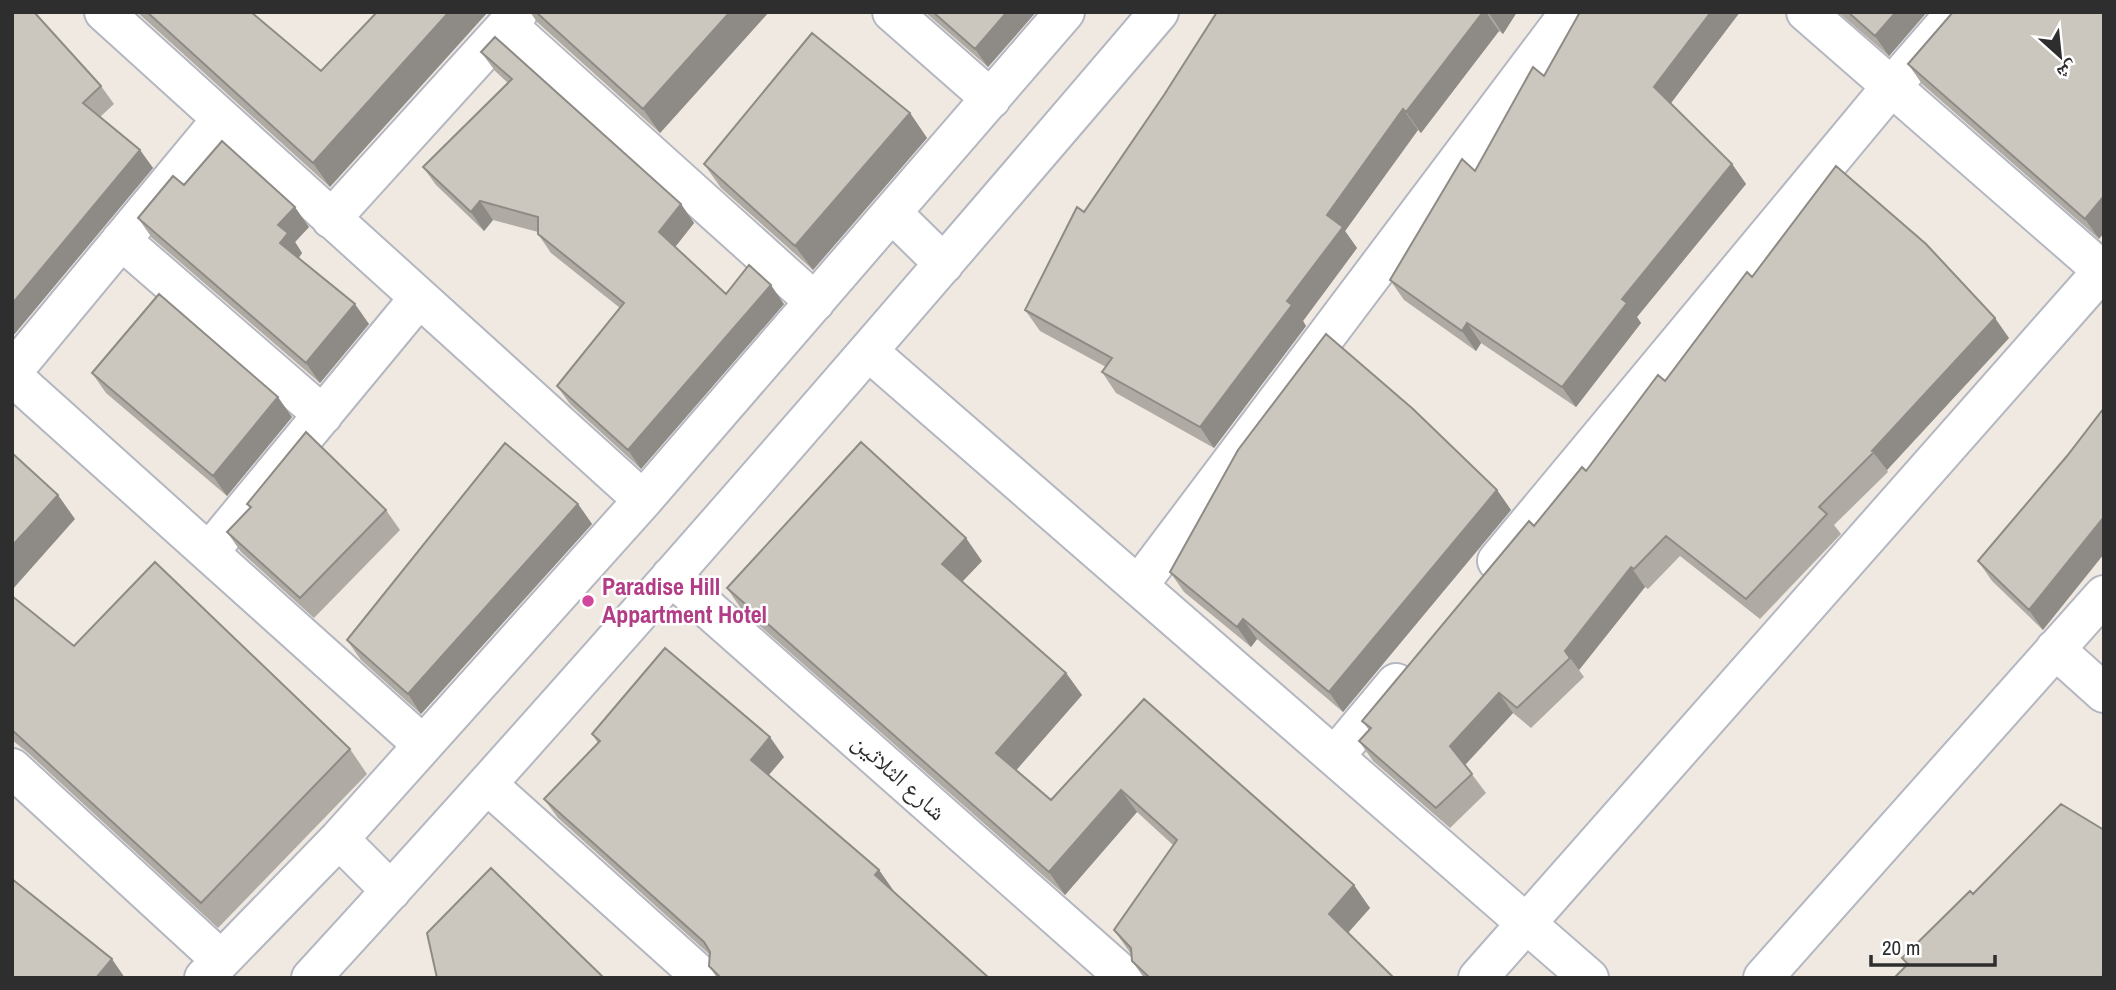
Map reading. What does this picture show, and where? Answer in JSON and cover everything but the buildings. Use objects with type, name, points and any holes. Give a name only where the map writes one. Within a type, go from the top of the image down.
[{"type":"street","points":[[104,12],[643,500]]},
{"type":"street","points":[[892,12],[991,99]]},
{"type":"street","points":[[12,768],[213,969],[339,839],[643,500],[1065,12]]},
{"type":"street","points":[[311,978],[488,785],[868,352],[1159,12]]},
{"type":"street","points":[[1138,586],[1570,12]]},
{"type":"street","points":[[1478,978],[2103,271],[1806,12]]},
{"type":"street","points":[[1471,593],[1891,86],[1956,12]]},
{"type":"street","points":[[331,219],[513,19],[815,302]]},
{"type":"street","points":[[221,120],[12,374],[423,745]]},
{"type":"street","points":[[892,213],[944,264]]},
{"type":"street","points":[[121,240],[323,415]]},
{"type":"street","points":[[209,552],[419,298]]},
{"type":"street","points":[[868,352],[1589,978]]},
{"type":"street","name":"شارع الثلاثين","points":[[671,576],[1126,978]]},
{"type":"street","points":[[1763,978],[2104,595]]},
{"type":"street","points":[[2055,649],[2104,693]]},
{"type":"street","points":[[1335,756],[1419,655]]},
{"type":"street","points":[[488,785],[703,978]]},
{"type":"street","points":[[339,839],[391,891]]},
{"type":"place","name":"Paradise Hill Appartment Hotel","points":[[588,601]]}]
